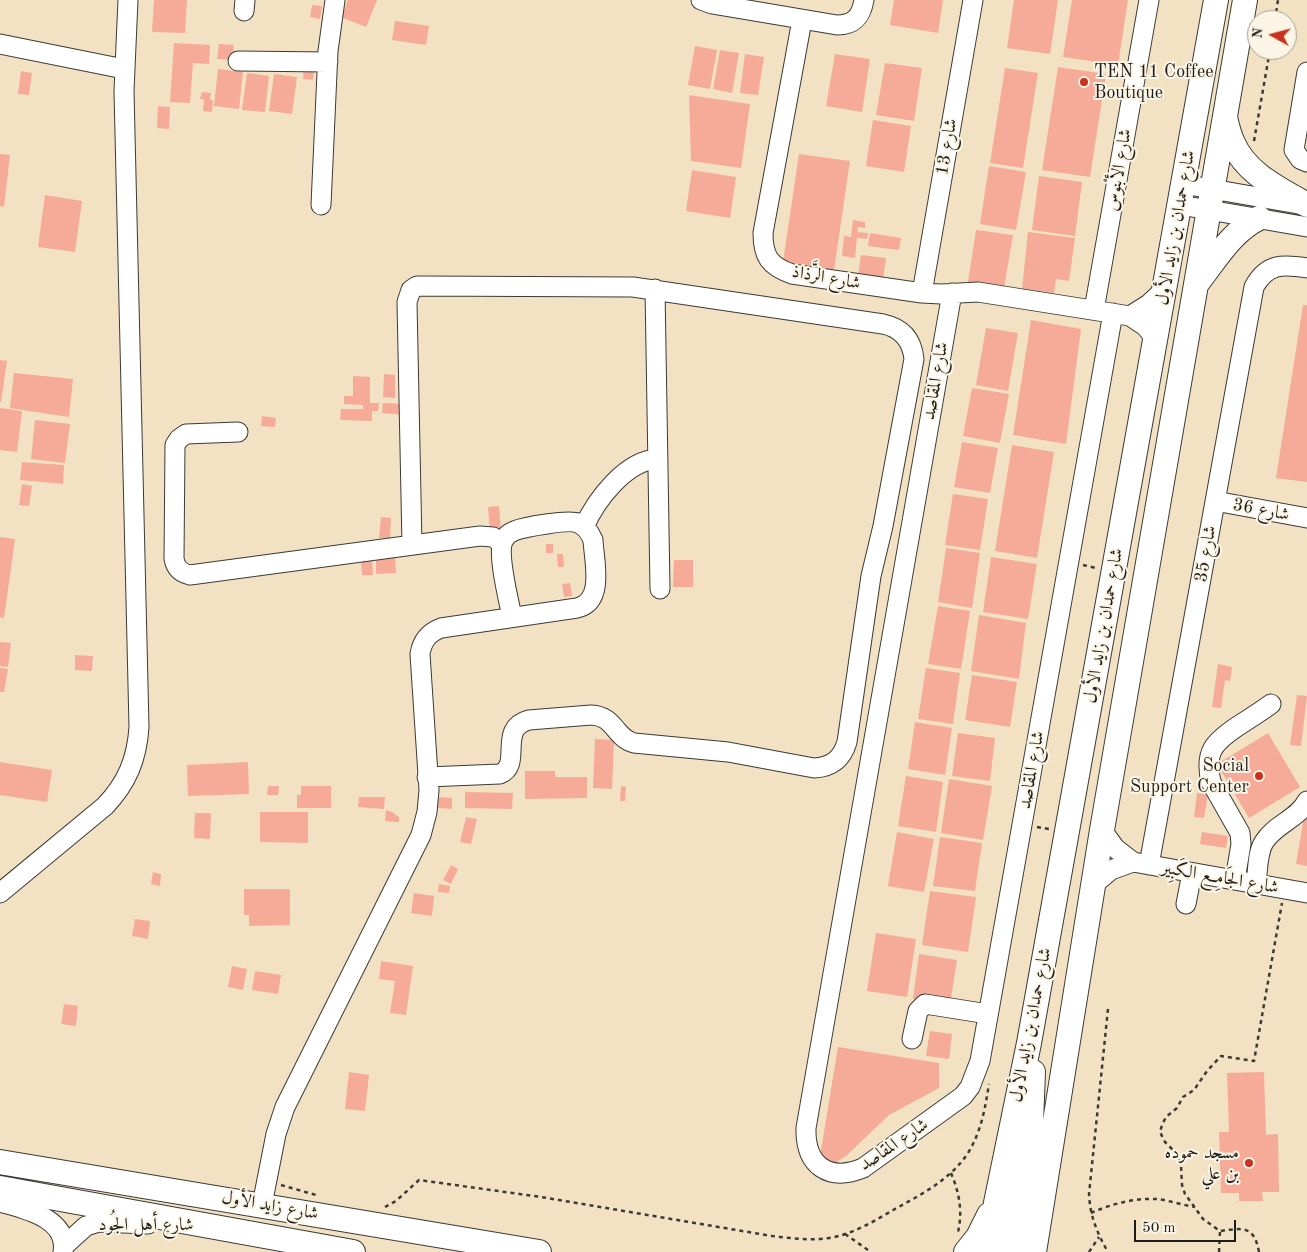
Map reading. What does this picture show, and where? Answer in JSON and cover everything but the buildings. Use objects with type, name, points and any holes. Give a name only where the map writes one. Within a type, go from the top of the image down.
[{"type":"main road","name":"شارع حمدان بن زايد الأول","points":[[988,1252],[996,1202],[1029,1043],[1216,0]]},
{"type":"main road","name":"شارع حمدان بن زايد الأول","points":[[1035,1243],[1102,830],[1245,0]]},
{"type":"main road","points":[[1224,114],[1233,144],[1240,157],[1249,167],[1271,185],[1307,205]]},
{"type":"main road","points":[[1195,286],[1238,233],[1249,223],[1259,218]]},
{"type":"main road","points":[[1012,1252],[1033,1103],[1033,1063],[1029,1043]]},
{"type":"main road","name":"شارع زايد الأول","points":[[0,1162],[539,1252]]},
{"type":"main road","name":"شارع زايد الأول","points":[[0,1188],[353,1252]]},
{"type":"main road","points":[[961,1246],[978,1237],[996,1202]]},
{"type":"main road","points":[[1035,1243],[1052,1252]]},
{"type":"street","points":[[0,893],[105,806],[115,795],[130,771],[138,745],[139,717],[124,69],[128,0]]},
{"type":"street","points":[[321,205],[328,62],[335,0]]},
{"type":"street","points":[[701,0],[712,4],[837,25],[846,25],[854,21],[860,13],[864,0]]},
{"type":"street","name":"شارع 13","points":[[922,293],[973,0]]},
{"type":"street","name":"شارع الأبْنوس","points":[[1113,313],[1149,0]]},
{"type":"street","name":"شارع الرَّذاذ","points":[[802,20],[763,232],[763,248],[769,260],[779,269],[792,274],[922,293],[978,292],[1113,313],[1145,326],[1156,339]]},
{"type":"street","points":[[0,44],[124,69]]},
{"type":"street","points":[[238,61],[328,62]]},
{"type":"street","points":[[1307,72],[1294,150],[1300,159],[1307,162]]},
{"type":"street","points":[[1182,194],[1210,199],[1307,205]]},
{"type":"street","points":[[1210,199],[1259,218],[1307,227]]},
{"type":"street","name":"شارع 35","points":[[1141,864],[1215,501],[1254,287],[1263,273],[1271,268],[1298,267]]},
{"type":"street","points":[[412,545],[407,302],[411,290],[421,285],[633,286],[883,324],[901,332],[910,344],[914,360],[872,576],[845,749],[842,755],[832,764],[814,768],[728,752],[634,742],[624,738],[609,720],[591,714],[530,720],[520,724],[513,732],[509,765],[500,774],[427,777]]},
{"type":"street","points":[[655,289],[660,589]]},
{"type":"street","points":[[1113,313],[1149,304],[1165,289]]},
{"type":"street","name":"شارع المقاصد","points":[[952,293],[806,1128],[809,1153],[816,1163],[827,1171],[839,1174],[852,1173],[863,1168],[955,1104],[970,1086],[976,1074],[1113,313]]},
{"type":"street","points":[[238,432],[186,434],[179,438],[175,445],[174,559],[180,571],[190,575],[480,536],[493,537],[502,544]]},
{"type":"street","points":[[584,527],[597,502],[613,484],[641,462],[658,459]]},
{"type":"street","name":"شارع 36","points":[[1215,501],[1307,518]]},
{"type":"street","points":[[262,1205],[276,1134],[285,1107],[421,835],[428,807],[420,654],[422,643],[430,633],[441,628],[577,608],[589,602],[594,594],[595,582],[593,540],[584,527],[569,521],[516,530],[505,538],[502,544],[501,556],[512,617]]},
{"type":"street","points":[[1235,880],[1241,844],[1240,833],[1211,782],[1209,755],[1220,738],[1271,704]]},
{"type":"street","points":[[1256,884],[1261,849],[1264,843],[1302,810],[1307,801]]},
{"type":"street","name":"شارع الجَامِع الكَبِير","points":[[1102,830],[1115,848],[1141,864],[1307,893]]},
{"type":"street","points":[[1093,885],[1111,870],[1141,864]]},
{"type":"street","points":[[1186,904],[1192,873]]},
{"type":"street","points":[[912,1039],[918,1011],[924,1004],[988,1014]]},
{"type":"street","name":"شارع أهل الجُود","points":[[0,1202],[44,1217],[54,1225],[60,1234],[64,1248],[86,1226],[99,1222],[190,1226],[206,1224]]},
{"type":"path","points":[[1249,167],[1268,60]]},
{"type":"path","points":[[1259,1252],[1257,1240],[1252,1233],[1235,1228],[1220,1231],[1203,1219],[1185,1194],[1182,1185],[1181,1165],[1174,1151],[1165,1142],[1160,1132],[1166,1117],[1177,1108],[1183,1098],[1194,1090],[1206,1071],[1221,1056],[1254,1061],[1284,889]]},
{"type":"path","points":[[1108,1009],[1089,1185],[1091,1213],[1098,1236],[1108,1252]]},
{"type":"path","points":[[381,1208],[396,1201],[419,1180],[541,1197],[772,1236],[804,1240],[830,1238],[860,1229],[934,1187],[951,1173],[968,1153],[980,1129],[991,1078]]},
{"type":"path","points":[[951,1173],[960,1199],[961,1246]]},
{"type":"path","points":[[266,1181],[321,1196]]},
{"type":"path","points":[[1091,1213],[1111,1204],[1155,1199],[1195,1207]]},
{"type":"path","points":[[1219,1252],[1220,1231]]},
{"type":"path","points":[[845,1234],[871,1252]]},
{"type":"path","points":[[1089,1252],[1098,1236]]},
{"type":"place","name":"TEN 11 Coffee Boutique","points":[[1084,82]]},
{"type":"place","name":"Social Support Center","points":[[1259,776]]},
{"type":"place","name":"مسجد حموده بن علي","points":[[1249,1163]]}]
